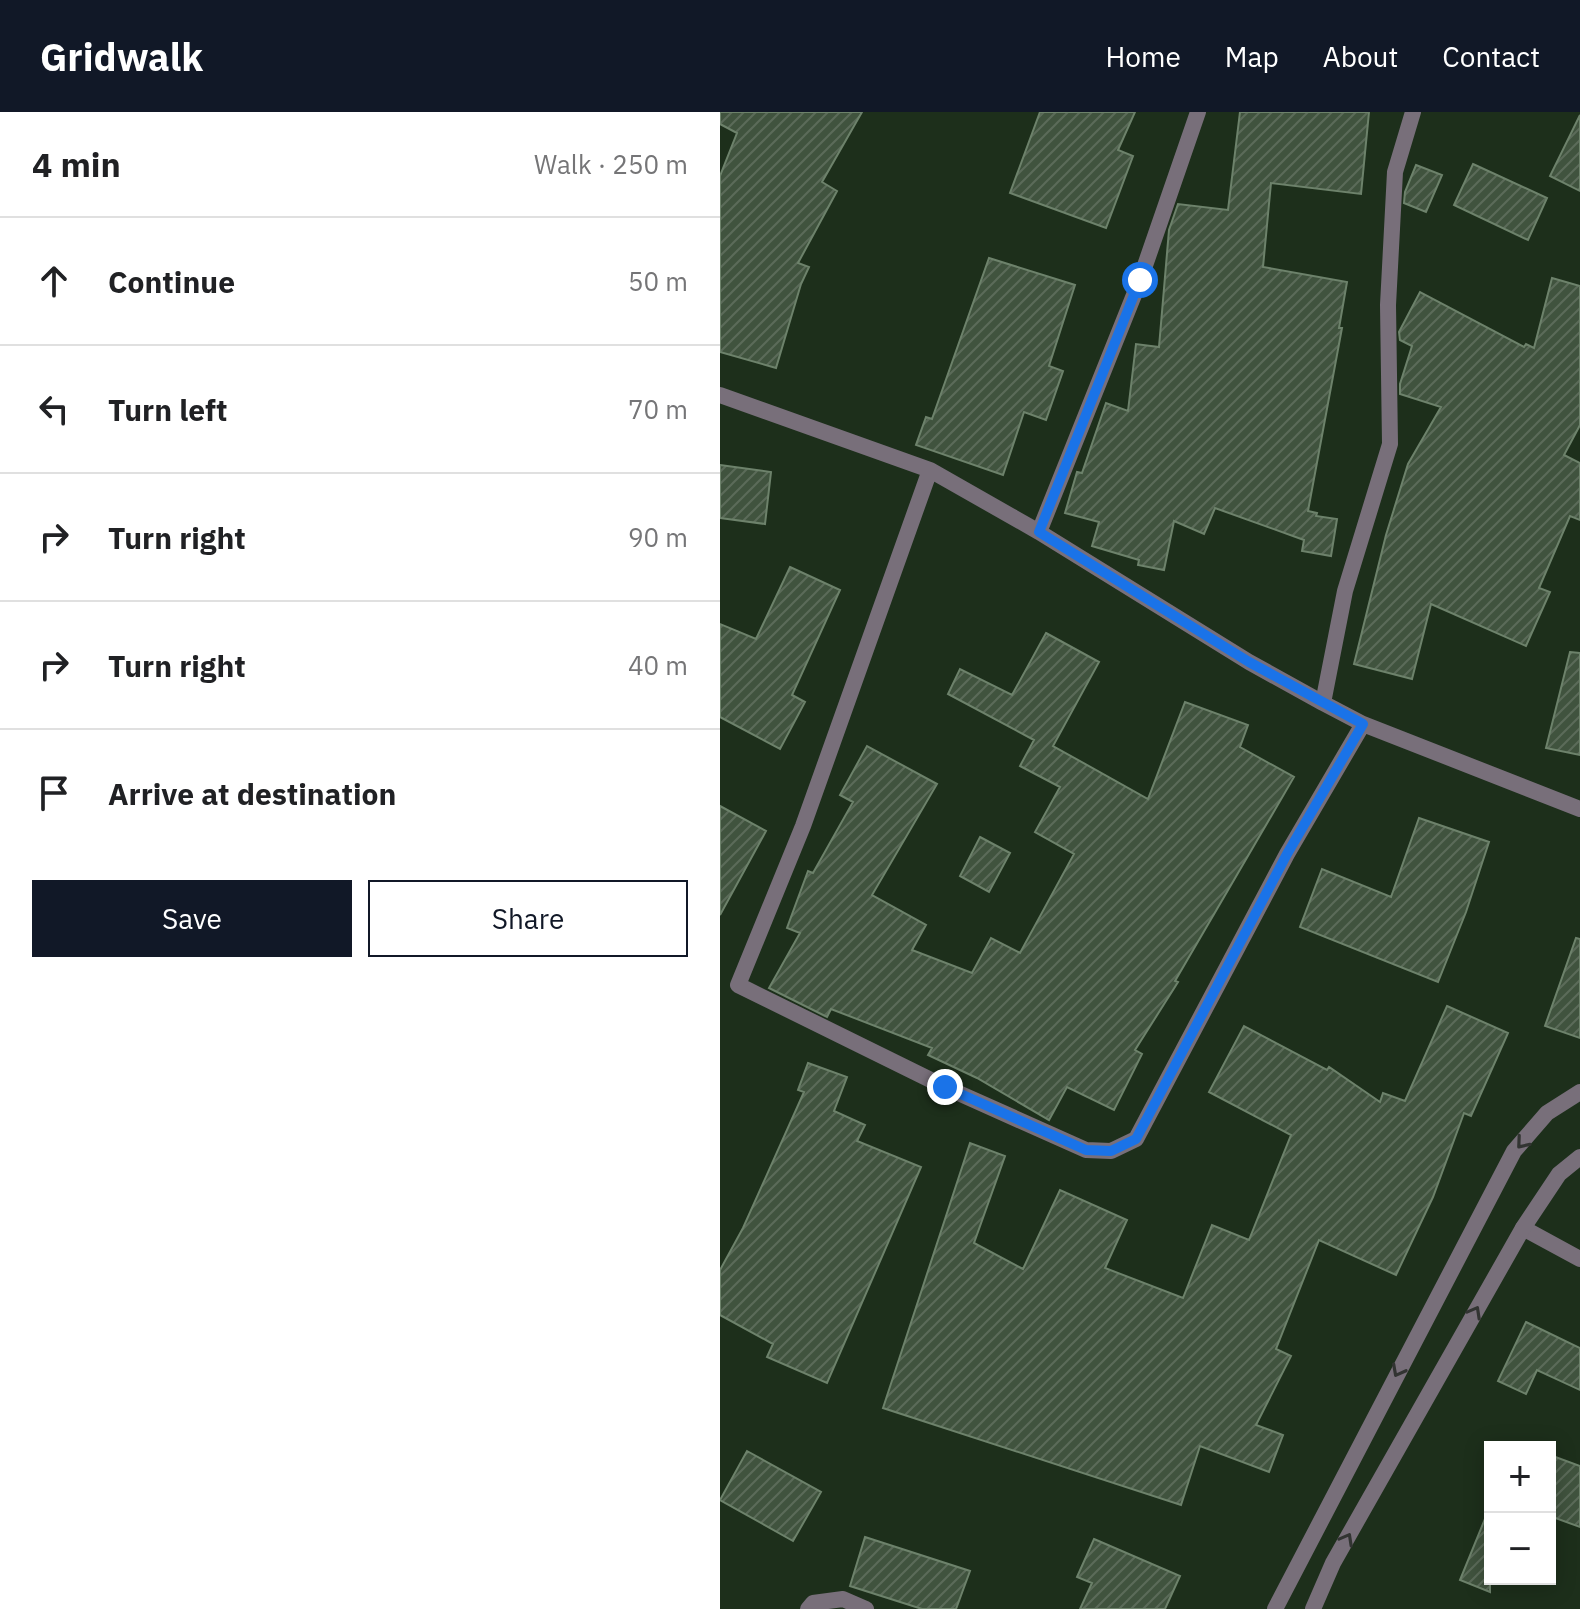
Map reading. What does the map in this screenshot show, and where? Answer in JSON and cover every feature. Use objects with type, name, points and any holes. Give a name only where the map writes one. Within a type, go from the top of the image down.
[{"type":"street","points":[[1039,532],[1140,280],[1198,112]]},
{"type":"street","points":[[1323,703],[1345,591],[1390,444],[1388,305],[1395,172],[1413,112]]},
{"type":"street","points":[[720,395],[930,470],[1039,532],[1249,662],[1363,724],[1580,809]]},
{"type":"street","points":[[930,470],[803,826],[738,985],[945,1087],[1086,1150],[1111,1151],[1136,1139],[1287,854],[1363,724]]},
{"type":"street","points":[[1275,1609],[1514,1151],[1547,1113],[1580,1092]]},
{"type":"street","points":[[1313,1609],[1333,1563],[1523,1228],[1559,1174],[1580,1157]]},
{"type":"street","points":[[1523,1228],[1580,1259]]},
{"type":"street","points":[[808,1609],[813,1603],[843,1599],[866,1609]]},
{"type":"building","points":[[720,112],[862,112],[822,182],[837,191],[798,263],[809,267],[776,368],[720,352],[720,176],[737,133],[720,124]]},
{"type":"building","points":[[1040,112],[1135,112],[1118,150],[1133,156],[1106,228],[1010,193]]},
{"type":"building","points":[[1240,112],[1369,112],[1361,194],[1271,183],[1263,267],[1347,282],[1339,328],[1342,328],[1308,511],[1317,513],[1316,516],[1337,519],[1331,556],[1302,551],[1304,540],[1215,508],[1204,534],[1174,521],[1164,570],[1138,565],[1139,560],[1092,546],[1099,522],[1065,513],[1077,472],[1082,473],[1106,403],[1128,411],[1136,344],[1159,347],[1169,230],[1178,204],[1228,210]]},
{"type":"building","points":[[1580,115],[1580,191],[1550,176]]},
{"type":"building","points":[[1473,164],[1547,198],[1528,240],[1454,205]]},
{"type":"building","points":[[1416,165],[1442,175],[1426,212],[1404,203]]},
{"type":"building","points":[[989,258],[1075,285],[1049,366],[1063,371],[1046,420],[1024,412],[1003,475],[916,445],[926,417],[932,419]]},
{"type":"building","points":[[1552,278],[1580,286],[1580,425],[1564,455],[1580,463],[1580,520],[1570,516],[1539,588],[1550,592],[1526,646],[1431,604],[1412,679],[1354,664],[1386,535],[1408,464],[1441,407],[1400,394],[1400,384],[1412,346],[1400,340],[1399,332],[1420,292],[1524,347],[1526,344],[1534,348]]},
{"type":"building","points":[[720,465],[771,472],[765,524],[720,518]]},
{"type":"building","points":[[790,567],[840,590],[792,695],[805,702],[780,749],[720,717],[720,624],[756,639]]},
{"type":"building","points":[[1046,633],[1099,662],[1053,746],[1148,799],[1185,702],[1248,725],[1240,747],[1294,777],[1175,981],[1178,982],[1135,1050],[1142,1054],[1114,1110],[1067,1087],[1049,1120],[977,1078],[928,1055],[932,1048],[831,1009],[827,1017],[769,988],[800,933],[787,928],[808,871],[813,873],[853,802],[840,795],[867,746],[937,784],[872,895],[926,925],[912,950],[972,973],[991,938],[1020,953],[1074,854],[1035,832],[1060,787],[1020,766],[1034,740],[948,694],[960,669],[1012,695]]},
{"type":"building","points":[[1570,652],[1580,653],[1580,755],[1546,748]]},
{"type":"building","points":[[720,806],[766,831],[720,915]]},
{"type":"building","points":[[1419,818],[1489,842],[1438,982],[1300,927],[1322,869],[1391,897]]},
{"type":"building","points":[[980,837],[1010,853],[989,892],[960,876]]},
{"type":"building","points":[[1576,938],[1580,939],[1580,1038],[1545,1026]]},
{"type":"building","points":[[1447,1006],[1508,1033],[1471,1116],[1464,1113],[1433,1197],[1396,1275],[1319,1240],[1276,1349],[1291,1356],[1256,1425],[1283,1435],[1269,1472],[1200,1446],[1181,1505],[883,1408],[970,1143],[1005,1156],[974,1243],[1023,1269],[1060,1190],[1127,1220],[1105,1268],[1183,1298],[1212,1225],[1249,1240],[1291,1135],[1209,1092],[1244,1026],[1327,1070],[1329,1067],[1380,1102],[1383,1093],[1405,1101]]},
{"type":"building","points":[[808,1063],[847,1077],[834,1111],[865,1125],[857,1141],[921,1167],[827,1383],[767,1357],[773,1344],[720,1315],[720,1270],[743,1228],[804,1092],[798,1090]]},
{"type":"building","points":[[1526,1322],[1580,1348],[1580,1390],[1537,1370],[1526,1394],[1498,1381]]},
{"type":"building","points":[[747,1451],[821,1492],[793,1541],[720,1500]]},
{"type":"building","points":[[1556,1457],[1580,1466],[1580,1527],[1556,1518]]},
{"type":"building","points":[[1484,1521],[1484,1585],[1490,1585],[1490,1592],[1460,1580]]},
{"type":"building","points":[[865,1537],[970,1571],[956,1609],[922,1609],[850,1586]]},
{"type":"building","points":[[1094,1539],[1180,1576],[1165,1609],[1080,1609],[1092,1583],[1077,1577]]},
{"type":"route","points":[[945,1087],[1086,1150],[1111,1151],[1136,1139],[1287,854],[1363,724],[1249,662],[1039,532],[1140,280]]}]
